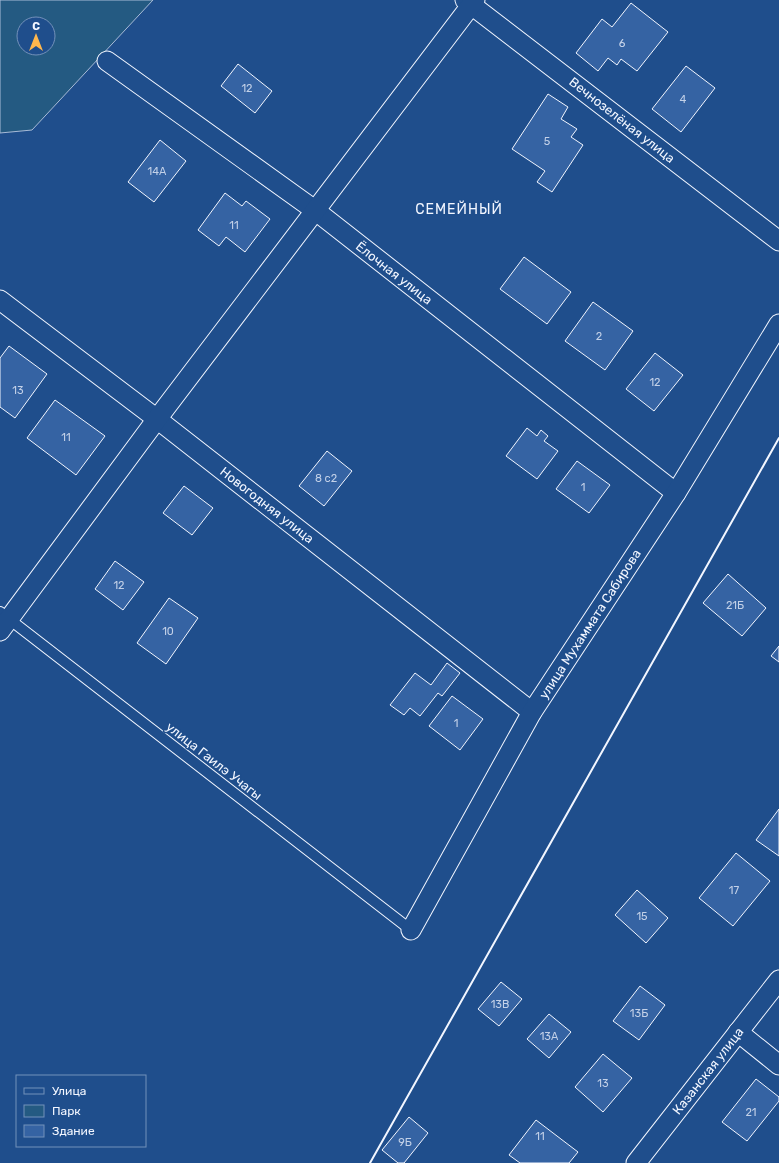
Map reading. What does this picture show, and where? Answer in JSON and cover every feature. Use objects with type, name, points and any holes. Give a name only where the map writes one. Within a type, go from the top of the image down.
[{"type":"street","points":[[3,621],[316,211],[471,2]]},
{"type":"street","name":"Вечнозелёная улица","points":[[471,2],[779,241]]},
{"type":"street","name":"Ёлочная улица","points":[[106,61],[316,211],[676,494]]},
{"type":"street","name":"Новогодняя улица","points":[[0,300],[158,419],[532,712]]},
{"type":"street","name":"улица Мухаммата Сабирова","points":[[411,930],[532,712],[676,494],[779,324]]},
{"type":"street","name":"Казанская улица","points":[[636,1163],[779,980]]},
{"type":"street","points":[[738,1032],[779,1065]]},
{"type":"lane","name":"улица Гаилэ Учагы","points":[[3,621],[411,930]]},
{"type":"green space","points":[[0,0],[153,0],[32,130],[0,133]]},
{"type":"building","points":[[631,3],[668,32],[637,71],[621,59],[617,65],[608,58],[598,71],[576,53],[602,19],[612,27]]},
{"type":"building","points":[[238,64],[272,91],[255,113],[221,86]]},
{"type":"building","points":[[686,66],[715,88],[681,132],[652,109]]},
{"type":"building","points":[[548,94],[568,107],[561,119],[577,129],[571,137],[583,145],[552,192],[537,182],[545,171],[512,149]]},
{"type":"building","points":[[160,140],[186,161],[154,202],[128,182]]},
{"type":"building","points":[[225,193],[242,206],[246,201],[270,219],[245,252],[226,237],[219,246],[198,230]]},
{"type":"building","points":[[524,257],[571,292],[547,324],[500,289]]},
{"type":"building","points":[[593,302],[633,331],[605,370],[565,341]]},
{"type":"building","points":[[9,346],[47,374],[15,418],[0,407],[0,358]]},
{"type":"building","points":[[655,353],[683,375],[654,411],[626,389]]},
{"type":"building","points":[[55,400],[105,436],[76,475],[27,438]]},
{"type":"building","points":[[527,428],[537,436],[541,430],[548,436],[544,441],[558,451],[537,479],[506,456]]},
{"type":"building","points":[[327,451],[352,471],[324,506],[299,486]]},
{"type":"building","points":[[577,461],[610,485],[589,513],[556,489]]},
{"type":"building","points":[[184,486],[213,508],[192,535],[163,513]]},
{"type":"building","points":[[115,561],[144,582],[123,610],[95,589]]},
{"type":"building","points":[[728,574],[766,608],[742,636],[703,603]]},
{"type":"building","points":[[169,598],[198,618],[166,664],[137,643]]},
{"type":"building","points":[[779,646],[779,662],[771,656]]},
{"type":"building","points":[[447,663],[460,673],[442,696],[438,693],[420,716],[410,708],[404,715],[390,705],[415,673],[431,685]]},
{"type":"building","points":[[452,696],[483,719],[460,750],[429,726]]},
{"type":"building","points":[[779,809],[779,856],[756,840]]},
{"type":"building","points":[[736,853],[770,881],[733,926],[699,898]]},
{"type":"building","points":[[637,890],[668,918],[646,943],[615,915]]},
{"type":"building","points":[[501,982],[522,999],[499,1026],[478,1009]]},
{"type":"building","points":[[640,986],[665,1005],[639,1040],[613,1021]]},
{"type":"building","points":[[549,1014],[571,1032],[549,1058],[527,1039]]},
{"type":"building","points":[[603,1054],[632,1078],[603,1112],[575,1087]]},
{"type":"building","points":[[756,1079],[779,1097],[779,1101],[747,1141],[722,1122]]},
{"type":"building","points":[[409,1117],[428,1133],[404,1163],[398,1163],[382,1150]]},
{"type":"building","points":[[536,1120],[578,1152],[569,1163],[520,1163],[509,1155]]},
{"type":"wall","points":[[370,1163],[779,438]]},
{"type":"district","name":"СЕМЕЙНЫЙ","points":[[459,209]]}]
